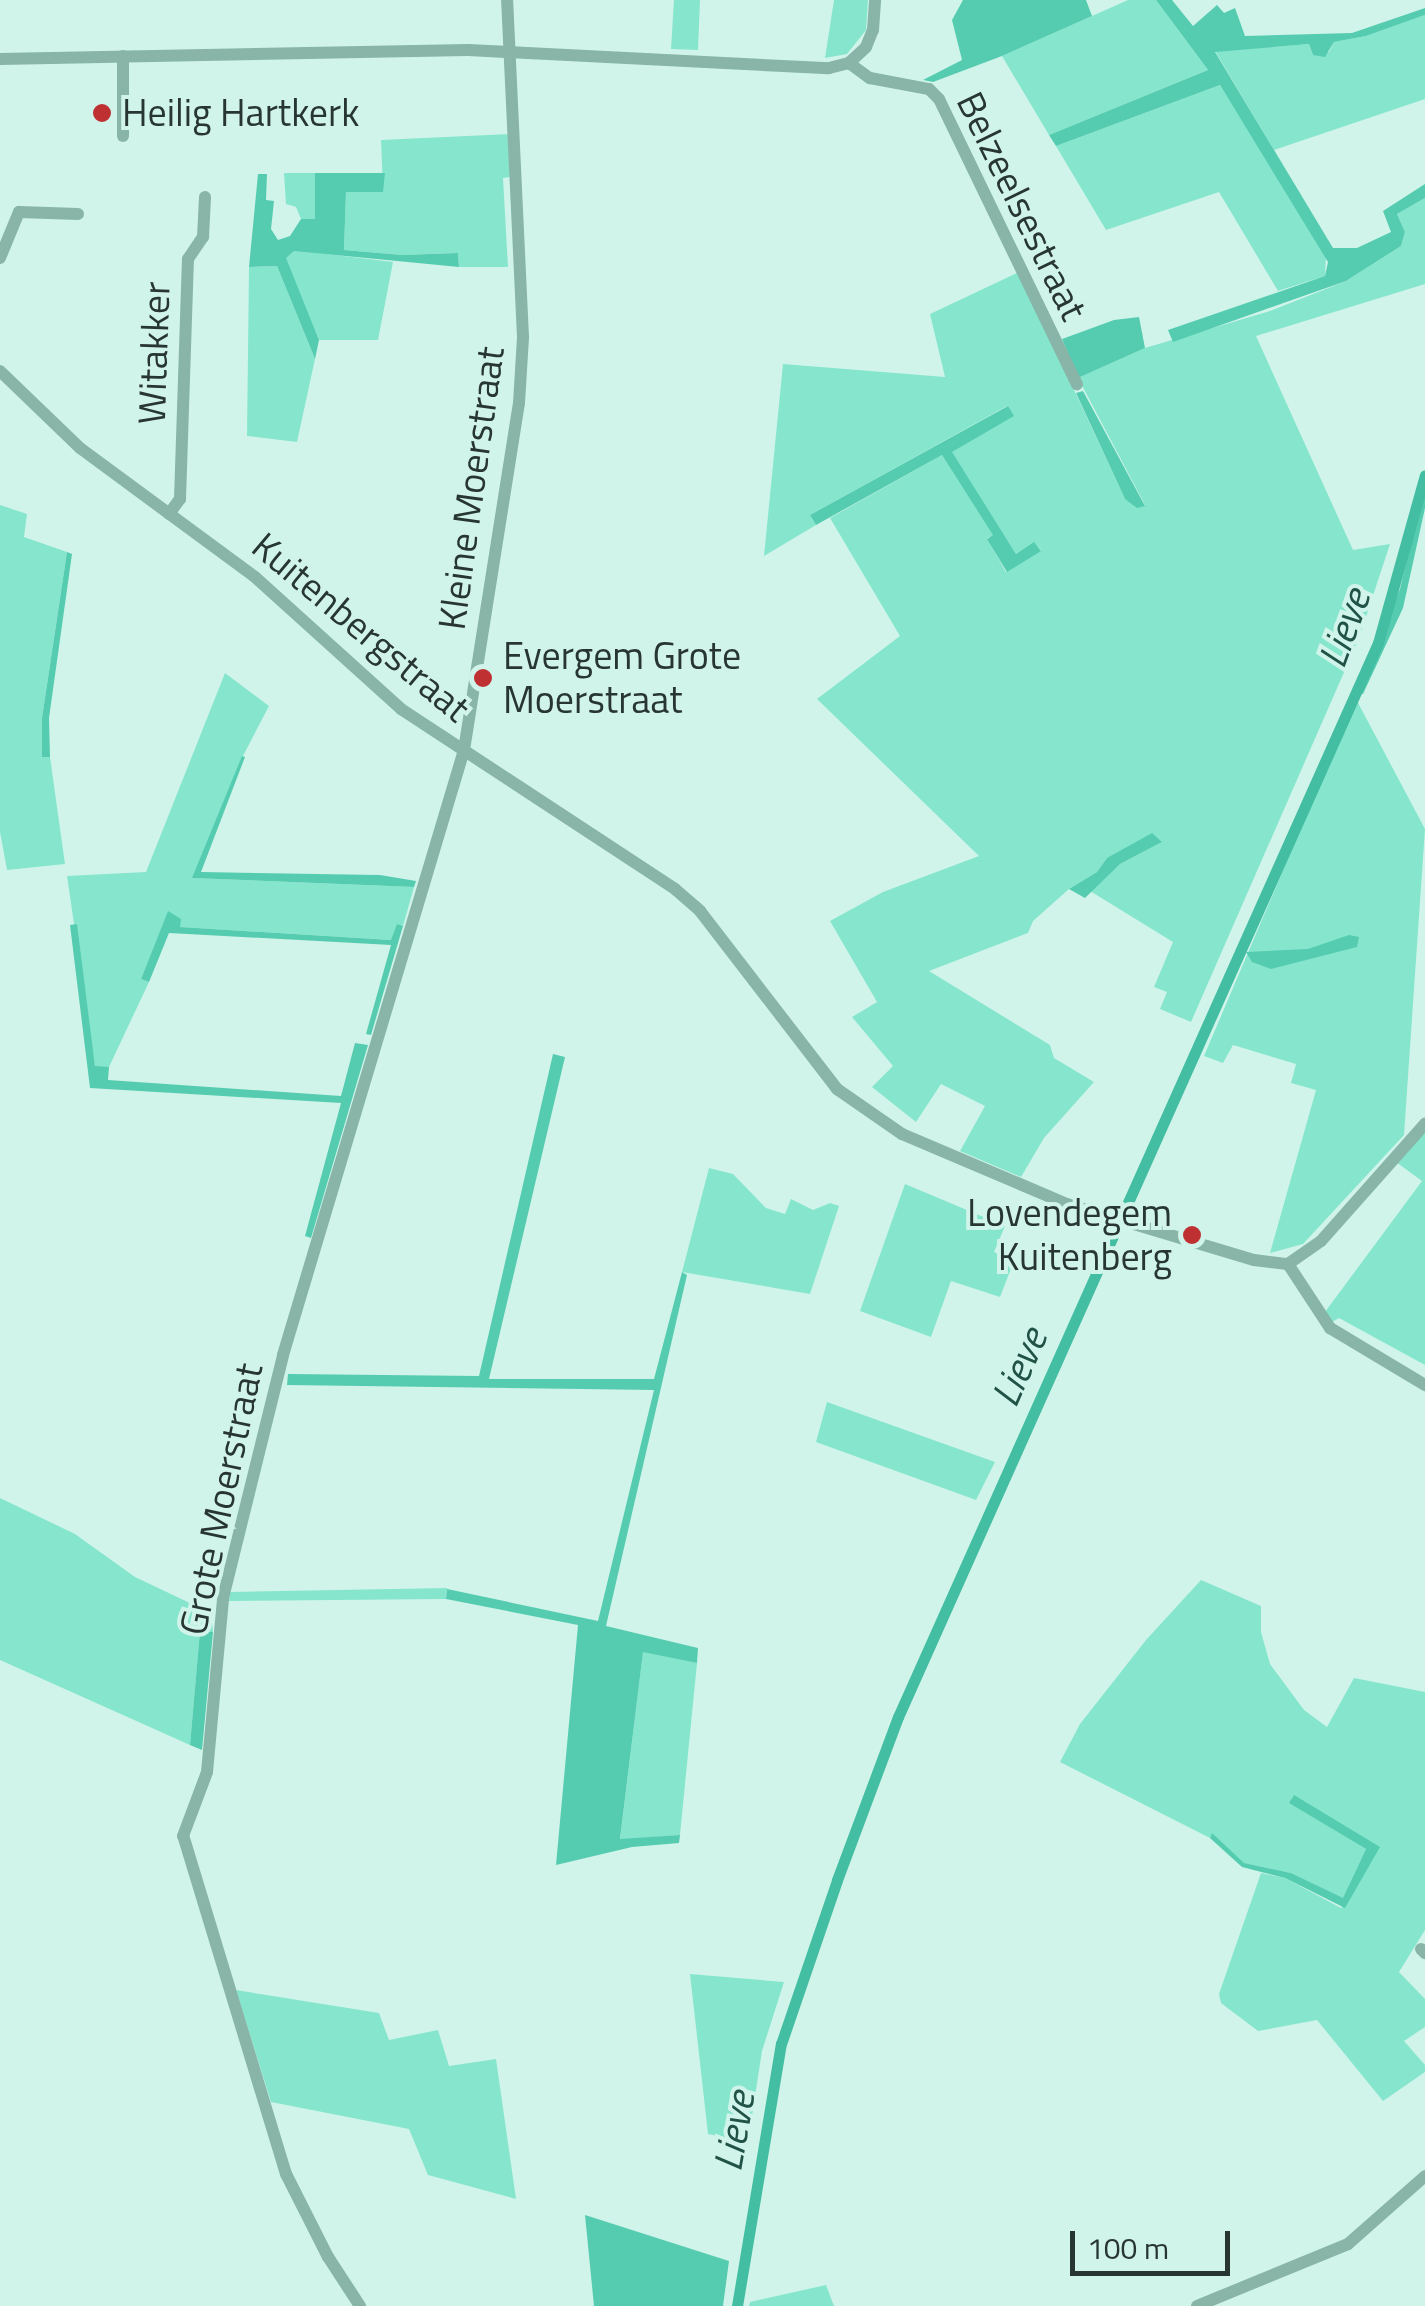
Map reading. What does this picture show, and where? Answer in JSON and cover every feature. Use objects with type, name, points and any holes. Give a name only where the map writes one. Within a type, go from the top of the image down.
[{"type":"street","name":"Kleine Moerstraat","points":[[464,750],[518,403],[522,354],[507,0]]},
{"type":"street","points":[[849,63],[871,39],[875,0]]},
{"type":"street","name":"Belzeelsestraat","points":[[0,59],[510,53],[829,68],[849,63],[870,78],[929,89],[939,99],[1077,384]]},
{"type":"street","points":[[123,56],[123,136]]},
{"type":"street","name":"Witakker","points":[[170,514],[180,499],[188,259],[203,237],[205,197]]},
{"type":"street","points":[[0,258],[19,212],[78,214]]},
{"type":"street","name":"Kuitenbergstraat","points":[[0,371],[57,429],[292,608],[401,709],[676,888],[700,912],[819,1068],[854,1104],[957,1160],[1122,1221],[1254,1260],[1288,1264]]},
{"type":"street","name":"Grote Moerstraat","points":[[360,2306],[328,2257],[286,2174],[183,1836],[207,1772],[224,1598],[283,1355],[464,750]]},
{"type":"street","points":[[1425,1124],[1321,1241],[1288,1264],[1330,1328],[1425,1385]]},
{"type":"street","points":[[1197,2306],[1338,2250],[1425,2176]]},
{"type":"green space","points":[[674,0],[700,0],[698,50],[671,49]]},
{"type":"green space","points":[[834,0],[868,0],[866,30],[847,54],[825,58]]},
{"type":"green space","points":[[963,0],[1086,0],[1092,16],[1002,56],[933,82],[923,80],[962,60],[952,20]]},
{"type":"green space","points":[[1128,0],[1156,0],[1208,70],[1049,135],[1002,56]]},
{"type":"green space","points":[[1156,0],[1172,0],[1193,26],[1217,5],[1224,13],[1235,8],[1245,36],[1352,33],[1425,8],[1425,15],[1366,36],[1334,42],[1325,57],[1313,55],[1309,44],[1215,52],[1333,248],[1357,248],[1391,232],[1383,211],[1425,184],[1425,198],[1397,214],[1405,232],[1401,246],[1346,281],[1173,342],[1168,330],[1325,276],[1328,262],[1220,85],[1056,146],[1049,135],[1208,70]]},
{"type":"green space","points":[[1425,15],[1425,99],[1274,150],[1215,51],[1309,44],[1313,55],[1329,52],[1334,42],[1366,36]]},
{"type":"green space","points":[[1220,85],[1326,255],[1325,276],[1278,291],[1219,192],[1106,230],[1056,146]]},
{"type":"green space","points":[[510,134],[510,177],[503,178],[508,267],[459,267],[458,253],[402,255],[344,250],[346,191],[383,191],[381,140]]},
{"type":"green space","points":[[284,173],[315,173],[315,220],[301,219],[296,207],[286,204]]},
{"type":"green space","points":[[315,173],[385,173],[383,192],[346,192],[344,250],[402,255],[458,253],[459,267],[294,251],[286,258],[319,340],[315,359],[277,266],[249,267],[258,174],[267,174],[266,200],[274,201],[271,229],[278,240],[290,236],[301,219],[315,219]]},
{"type":"green space","points":[[1425,198],[1425,284],[1256,336],[1353,550],[1390,544],[1359,638],[1191,1022],[1160,1009],[1167,992],[1154,987],[1173,942],[1090,891],[1120,864],[1162,842],[1107,858],[1097,872],[1069,889],[1033,921],[1028,933],[929,971],[1050,1045],[1054,1058],[1094,1082],[1044,1138],[1021,1177],[960,1151],[985,1106],[941,1084],[916,1122],[872,1087],[893,1066],[852,1017],[877,1002],[830,921],[883,892],[979,856],[817,699],[900,636],[830,518],[942,455],[994,535],[987,538],[1006,572],[1041,550],[1034,543],[1016,554],[951,452],[1013,415],[1007,406],[810,515],[816,525],[764,556],[783,364],[945,377],[930,314],[1019,272],[1125,499],[1145,505],[1078,378],[1145,348],[1270,311],[1346,281],[1401,246],[1405,232],[1397,214]]},
{"type":"green space","points":[[294,250],[393,262],[378,340],[319,340],[285,258]]},
{"type":"green space","points":[[277,266],[315,359],[297,442],[247,436],[249,267]]},
{"type":"green space","points":[[1139,317],[1145,348],[1078,378],[1062,339],[1114,320]]},
{"type":"green space","points":[[1083,391],[1145,506],[1137,508],[1125,499],[1076,393]]},
{"type":"green space","points":[[1008,406],[1014,416],[952,452],[1016,554],[1034,542],[1041,551],[1007,572],[987,539],[993,535],[942,455],[816,525],[810,515]]},
{"type":"green space","points":[[1425,485],[1425,508],[1403,608],[1363,694],[1359,693],[1400,589]]},
{"type":"green space","points":[[0,505],[27,514],[24,537],[67,552],[42,718],[43,757],[50,757],[65,864],[7,870],[0,832]]},
{"type":"green space","points":[[67,552],[72,554],[49,718],[50,757],[42,757],[42,718]]},
{"type":"green space","points":[[225,673],[269,706],[243,756],[193,878],[414,887],[403,926],[397,925],[392,940],[179,927],[168,912],[141,979],[149,982],[109,1067],[95,1067],[67,876],[146,872]]},
{"type":"green space","points":[[1356,699],[1425,829],[1404,1135],[1303,1244],[1270,1253],[1316,1090],[1291,1083],[1296,1064],[1233,1045],[1223,1063],[1204,1056]]},
{"type":"green space","points":[[242,756],[245,757],[201,872],[380,875],[416,881],[414,887],[192,878]]},
{"type":"green space","points":[[1152,833],[1162,842],[1120,864],[1085,898],[1069,889],[1097,872],[1107,858]]},
{"type":"green space","points":[[168,911],[181,919],[180,927],[391,940],[397,924],[403,926],[371,1035],[366,1034],[391,945],[169,933],[149,982],[141,979]]},
{"type":"green space","points":[[77,924],[95,1066],[109,1067],[108,1080],[341,1096],[355,1043],[368,1045],[311,1238],[305,1236],[341,1103],[90,1088],[70,925]]},
{"type":"green space","points":[[1349,935],[1359,937],[1357,947],[1271,969],[1252,962],[1246,952],[1308,949]]},
{"type":"green space","points":[[553,1054],[565,1057],[489,1379],[654,1379],[682,1272],[687,1275],[606,1626],[698,1648],[697,1663],[643,1652],[620,1839],[680,1835],[679,1843],[632,1847],[556,1865],[578,1625],[446,1599],[447,1589],[598,1621],[654,1390],[287,1385],[288,1374],[479,1376]]},
{"type":"green space","points":[[1425,1128],[1425,1365],[1339,1318],[1332,1322],[1325,1312],[1422,1181],[1396,1162]]},
{"type":"green space","points":[[709,1168],[733,1174],[766,1208],[785,1214],[791,1199],[813,1210],[830,1203],[839,1206],[810,1294],[682,1272]]},
{"type":"green space","points":[[905,1184],[1005,1226],[994,1252],[1014,1261],[1000,1297],[951,1281],[931,1337],[860,1311]]},
{"type":"green space","points":[[827,1402],[995,1462],[976,1500],[816,1442]]},
{"type":"green space","points":[[0,1498],[75,1534],[135,1577],[211,1613],[213,1632],[200,1632],[190,1745],[0,1660]]},
{"type":"green space","points":[[1201,1580],[1261,1606],[1261,1632],[1270,1664],[1304,1710],[1327,1727],[1354,1678],[1425,1692],[1425,1930],[1399,1972],[1425,1999],[1425,2027],[1404,2041],[1425,2065],[1425,2072],[1383,2101],[1317,2020],[1258,2031],[1221,2003],[1219,1994],[1261,1873],[1285,1878],[1341,1908],[1379,1847],[1293,1796],[1290,1803],[1366,1849],[1343,1899],[1291,1873],[1243,1863],[1212,1834],[1210,1838],[1060,1762],[1080,1724],[1146,1640]]},
{"type":"green space","points":[[447,1588],[446,1599],[229,1601],[230,1592]]},
{"type":"green space","points":[[200,1631],[213,1632],[202,1750],[190,1745]]},
{"type":"green space","points":[[643,1651],[697,1663],[680,1835],[620,1840]]},
{"type":"green space","points":[[1294,1795],[1380,1847],[1345,1908],[1285,1878],[1242,1867],[1210,1838],[1212,1833],[1244,1863],[1291,1873],[1343,1898],[1366,1849],[1289,1803]]},
{"type":"green space","points":[[690,1974],[784,1982],[762,2051],[748,2142],[708,2134]]},
{"type":"green space","points":[[236,1990],[379,2013],[389,2040],[438,2030],[449,2066],[496,2059],[516,2199],[428,2175],[409,2129],[271,2102]]},
{"type":"green space","points":[[585,2215],[729,2261],[723,2306],[594,2306]]},
{"type":"green space","points":[[826,2285],[834,2306],[749,2306],[750,2302]]},
{"type":"waterway","name":"Lieve","points":[[737,2306],[781,2044],[898,1717],[1378,643],[1425,475]]},
{"type":"place","name":"Heilig Hartkerk","points":[[102,113]]},
{"type":"place","name":"Evergem Grote Moerstraat","points":[[483,678]]},
{"type":"place","name":"Lovendegem Kuitenberg","points":[[1192,1235]]}]
